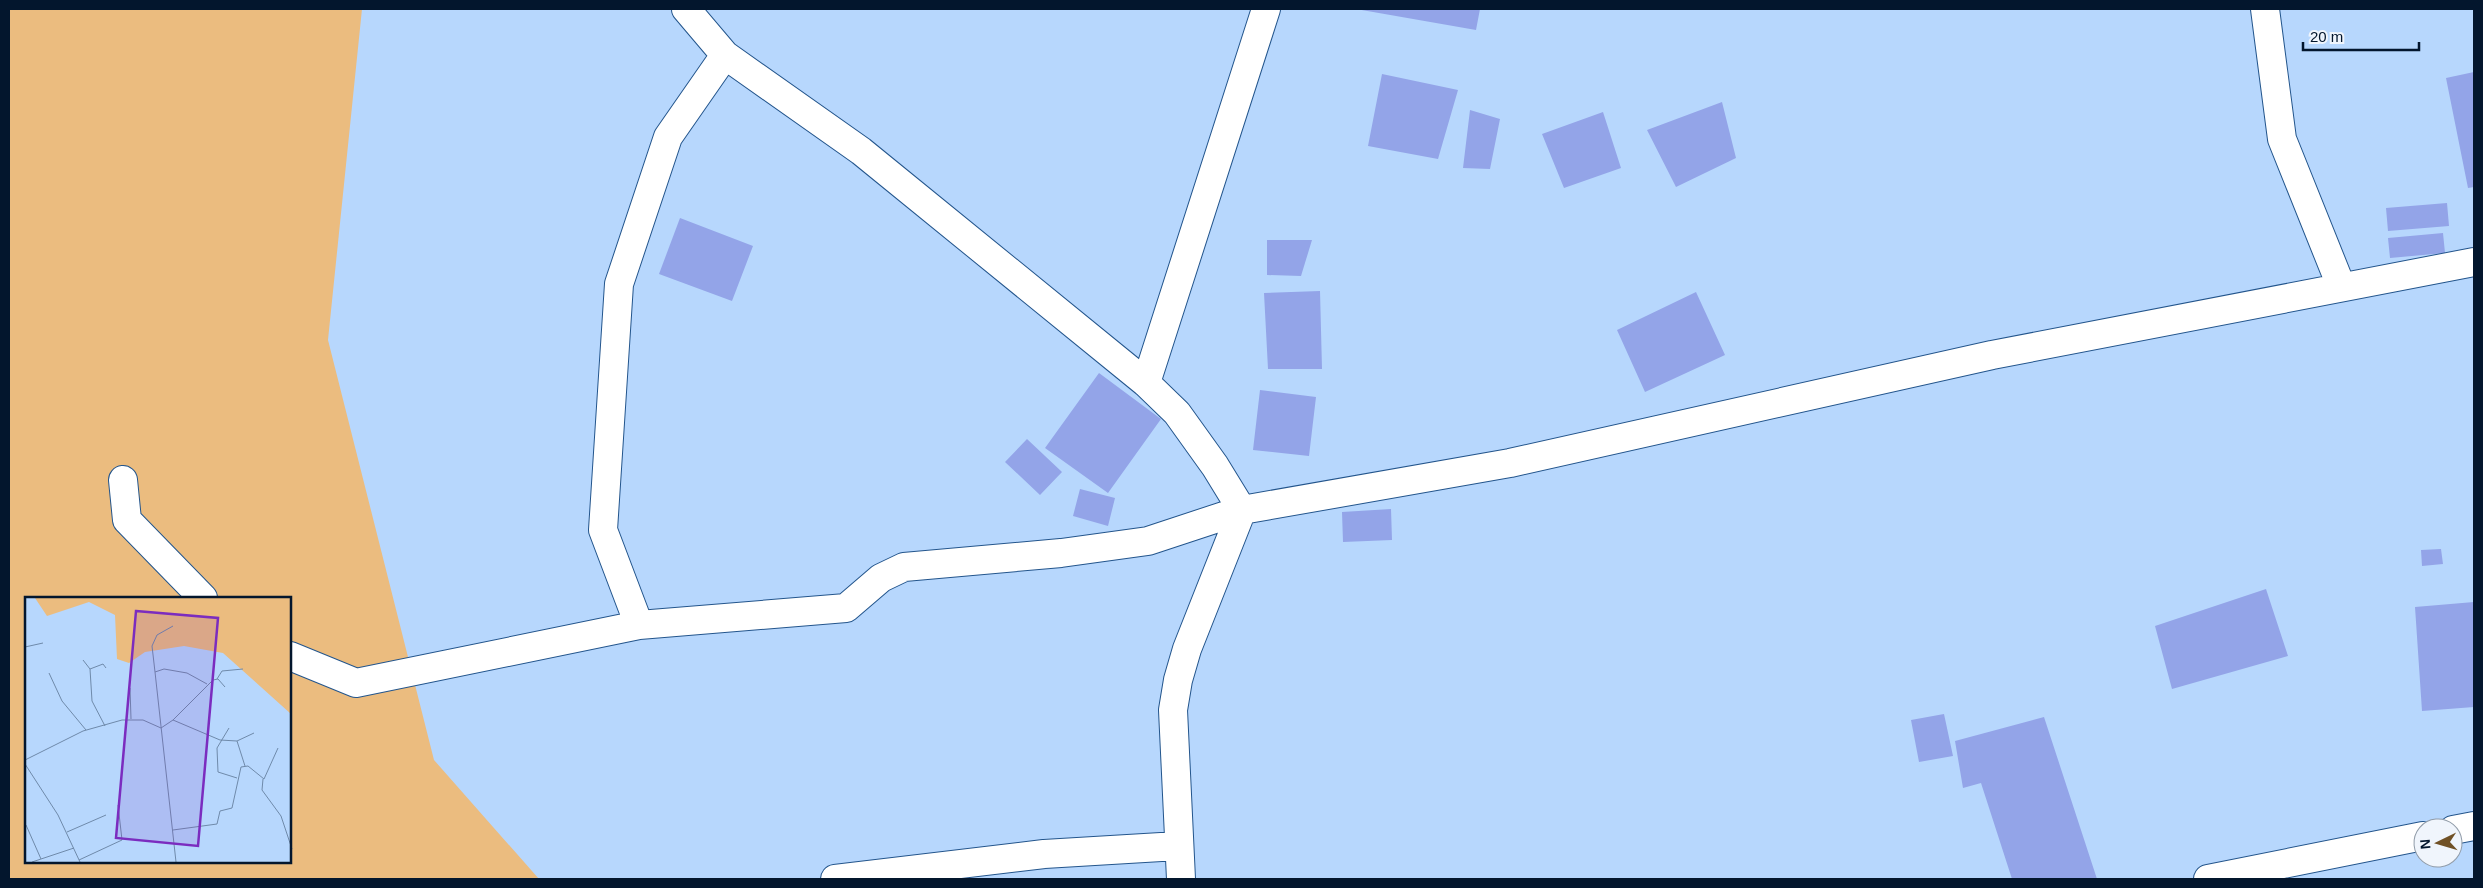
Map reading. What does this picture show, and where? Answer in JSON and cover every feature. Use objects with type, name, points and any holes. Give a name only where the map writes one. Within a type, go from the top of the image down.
[{"type":"street","points":[[686,9],[725,55],[861,151],[1146,382],[1177,414],[1215,466],[1242,510]]},
{"type":"street","points":[[1146,382],[1266,9]]},
{"type":"street","points":[[2265,9],[2282,139],[2341,286]]},
{"type":"street","points":[[639,626],[603,530],[620,284],[668,137],[725,55]]},
{"type":"street","points":[[291,656],[356,683],[639,626],[846,608],[881,578],[904,567],[1061,553],[1148,541],[1242,510],[1510,463],[1992,355],[2341,286],[2474,262]]},
{"type":"street","points":[[123,480],[127,520],[202,597]]},
{"type":"street","points":[[1181,879],[1173,710],[1186,649],[1242,510]]},
{"type":"street","points":[[2208,879],[2413,838]]},
{"type":"street","points":[[835,879],[1044,854],[1178,846]]},
{"type":"shaded area","points":[[9,9],[362,9],[328,340],[434,760],[539,879],[9,879]]},
{"type":"building","points":[[1356,9],[1480,9],[1476,30]]},
{"type":"building","points":[[2474,72],[2474,187],[2468,188],[2446,78]]},
{"type":"building","points":[[1382,74],[1458,90],[1438,159],[1368,146]]},
{"type":"building","points":[[1722,102],[1736,158],[1676,187],[1647,130]]},
{"type":"building","points":[[1470,110],[1500,119],[1490,169],[1463,168]]},
{"type":"building","points":[[1603,112],[1621,168],[1564,188],[1542,134]]},
{"type":"building","points":[[2447,203],[2449,226],[2388,231],[2386,208]]},
{"type":"building","points":[[680,218],[753,246],[732,301],[659,274]]},
{"type":"building","points":[[2443,233],[2445,253],[2390,258],[2388,238]]},
{"type":"building","points":[[1267,240],[1312,240],[1301,276],[1267,275]]},
{"type":"building","points":[[1320,291],[1322,369],[1268,369],[1264,293]]},
{"type":"building","points":[[1696,292],[1725,355],[1645,392],[1617,330]]},
{"type":"building","points":[[1099,373],[1161,419],[1108,493],[1045,448]]},
{"type":"building","points":[[1260,390],[1316,397],[1309,456],[1253,450]]},
{"type":"building","points":[[1027,439],[1062,472],[1040,495],[1005,462]]},
{"type":"building","points":[[1080,489],[1115,498],[1108,526],[1073,516]]},
{"type":"building","points":[[1391,509],[1392,540],[1343,542],[1342,512]]},
{"type":"building","points":[[2441,549],[2443,564],[2422,566],[2421,550]]},
{"type":"building","points":[[2266,589],[2288,656],[2172,689],[2155,626]]},
{"type":"building","points":[[2474,602],[2474,707],[2422,711],[2415,607]]},
{"type":"building","points":[[1944,714],[1953,756],[1919,762],[1911,720]]},
{"type":"building","points":[[2044,717],[2097,879],[2012,879],[1981,783],[1963,788],[1955,741]]}]
